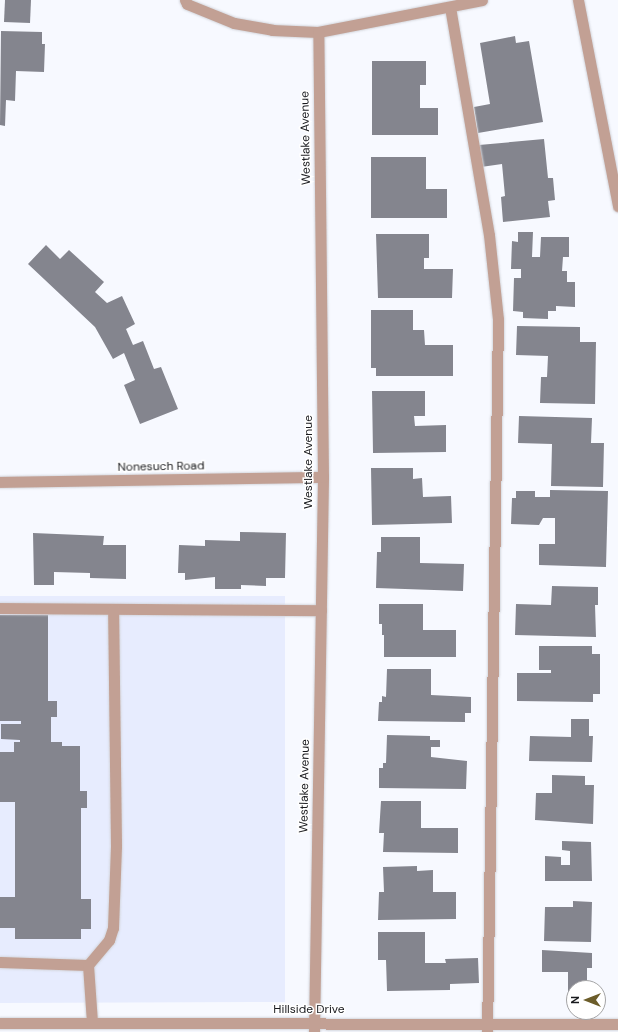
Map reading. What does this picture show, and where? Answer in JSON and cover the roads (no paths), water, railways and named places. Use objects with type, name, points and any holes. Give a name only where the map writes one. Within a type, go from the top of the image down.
[{"type":"street","points":[[185,0],[187,4],[234,23],[272,30],[318,32],[482,0]]},
{"type":"street","points":[[578,0],[618,206]]},
{"type":"street","points":[[450,7],[489,235],[498,319],[487,1028]]},
{"type":"street","name":"Westlake Avenue","points":[[314,1027],[323,477],[318,32]]},
{"type":"street","name":"Nonesuch Road","points":[[0,482],[323,477]]},
{"type":"street","points":[[0,608],[321,610]]},
{"type":"street","points":[[92,1022],[88,965],[109,940],[113,928],[116,846],[114,609]]},
{"type":"street","points":[[0,962],[88,965]]},
{"type":"street","name":"Hillside Drive","points":[[0,1023],[92,1022],[143,1027],[487,1028],[618,1024]]}]
